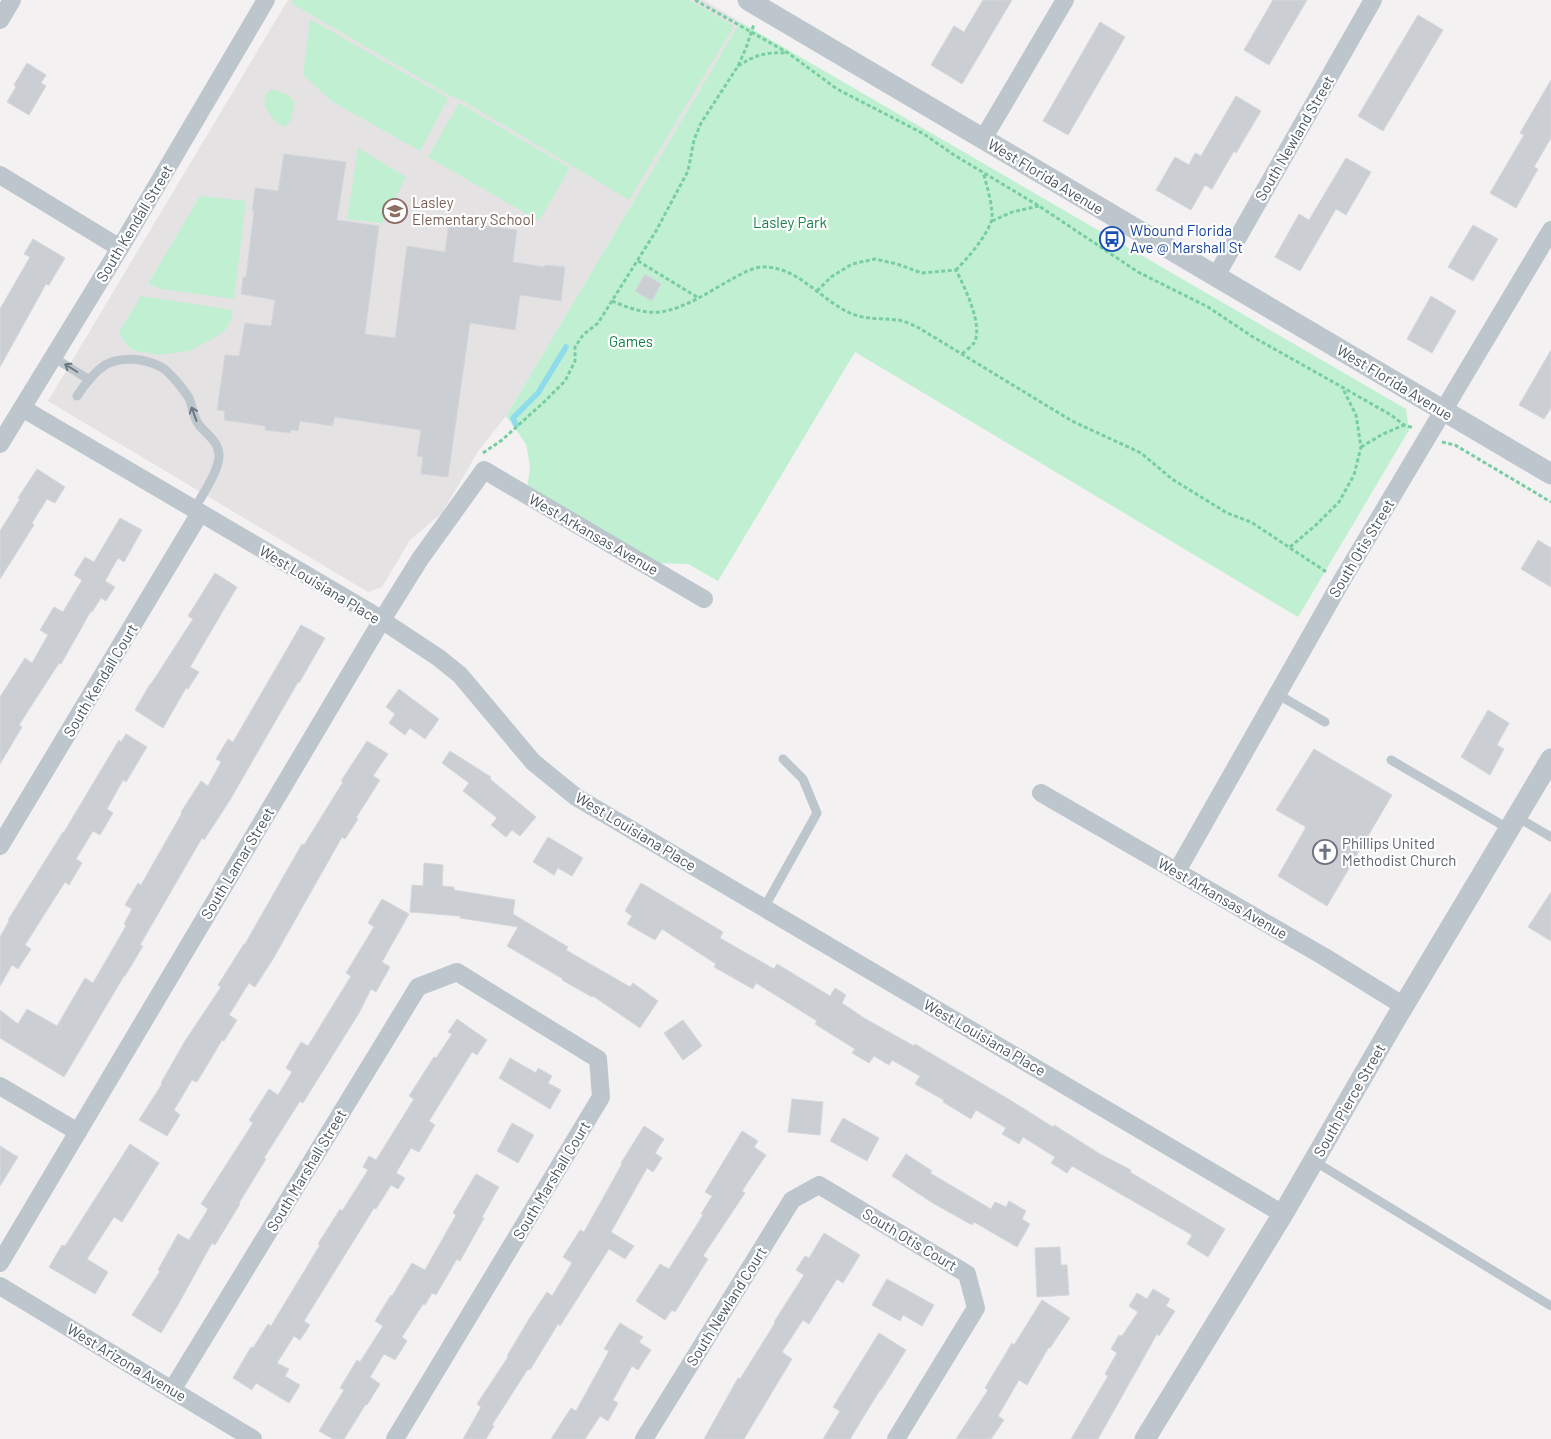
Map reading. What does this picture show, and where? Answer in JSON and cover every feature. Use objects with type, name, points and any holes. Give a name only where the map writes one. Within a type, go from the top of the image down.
[{"type":"street","points":[[0,20],[12,0]]},
{"type":"street","name":"South Kendall Street","points":[[0,444],[120,248],[266,0]]},
{"type":"street","points":[[983,138],[1065,0]]},
{"type":"street","name":"South Newland Street","points":[[1216,276],[1373,0]]},
{"type":"street","name":"West Florida Avenue","points":[[751,1],[1551,474]]},
{"type":"street","points":[[0,175],[120,248]]},
{"type":"street","name":"South Otis Street","points":[[1177,870],[1341,582],[1421,432],[1443,410],[1551,230]]},
{"type":"street","name":"West Louisiana Place","points":[[22,408],[382,620],[439,658],[460,675],[533,762],[576,797],[1283,1214]]},
{"type":"street","name":"West Arkansas Avenue","points":[[484,470],[704,599]]},
{"type":"street","name":"South Lamar Street","points":[[0,1263],[382,620],[420,559],[484,470]]},
{"type":"street","name":"South Kendall Court","points":[[0,846],[197,511]]},
{"type":"street","name":"South Pierce Street","points":[[1145,1439],[1283,1214],[1551,759]]},
{"type":"street","name":"West Arkansas Avenue","points":[[1041,793],[1177,870],[1404,1006]]},
{"type":"street","name":"South Marshall Street","points":[[172,1390],[418,987],[457,972]]},
{"type":"street","name":"South Marshall Court","points":[[395,1439],[601,1097],[598,1059],[457,972]]},
{"type":"street","points":[[0,1086],[78,1132]]},
{"type":"street","name":"South Newland Court","points":[[644,1439],[792,1200],[819,1185]]},
{"type":"street","name":"South Otis Court","points":[[819,1185],[967,1274],[976,1308],[896,1439]]},
{"type":"street","name":"West Arizona Avenue","points":[[0,1286],[253,1439]]},
{"type":"lane","points":[[53,357],[88,379]]},
{"type":"lane","points":[[77,396],[88,379],[107,364],[125,359],[144,360],[162,368],[188,398],[197,422],[214,439],[219,455],[216,469],[197,511]]},
{"type":"lane","points":[[1277,694],[1324,722]]},
{"type":"lane","points":[[764,908],[817,813],[803,778],[783,758]]},
{"type":"lane","points":[[1391,760],[1513,823],[1551,837]]},
{"type":"lane","points":[[1314,1161],[1551,1306]]},
{"type":"path","points":[[695,0],[788,53],[837,89],[924,134],[1039,206],[1138,272],[1208,307],[1252,337],[1342,386],[1391,415],[1404,425],[1455,445],[1551,502]]},
{"type":"path","points":[[751,31],[738,66],[701,123],[694,140],[688,171],[656,232],[612,301],[630,308],[650,312],[673,310],[744,272],[763,267],[783,271],[802,280],[850,313],[873,319],[900,320],[913,325],[1072,421],[1141,453],[1172,479],[1227,513],[1251,522],[1328,573]]},
{"type":"path","points":[[738,66],[754,56],[775,52],[788,53]]},
{"type":"path","points":[[982,172],[990,197],[992,221]]},
{"type":"path","points":[[817,291],[831,277],[852,264],[875,259],[922,272],[956,270],[970,255],[992,221],[1012,212],[1039,206]]},
{"type":"path","points":[[638,261],[698,297]]},
{"type":"path","points":[[956,270],[966,292],[976,327],[974,343],[962,354]]},
{"type":"path","points":[[1290,547],[1339,502],[1354,475],[1361,447],[1356,415],[1342,386]]},
{"type":"path","points":[[1361,447],[1383,434],[1404,425]]},
{"type":"shaded area","name":"Lasley Elementary School","points":[[288,0],[704,0],[740,22],[506,416],[479,450],[442,513],[410,540],[382,587],[368,592],[48,401]]},
{"type":"green space","points":[[293,0],[689,0],[734,26],[629,200],[460,99],[452,97],[291,3]]},
{"type":"green space","points":[[310,19],[448,98],[420,151],[333,102],[303,75]]},
{"type":"green space","name":"Lasley Park","points":[[740,22],[1406,409],[1409,430],[1298,617],[855,352],[718,581],[688,564],[653,563],[527,489],[530,467],[526,444],[506,416]]},
{"type":"green space","points":[[272,89],[289,95],[295,103],[290,122],[283,127],[273,119],[264,105],[266,94]]},
{"type":"green space","points":[[459,103],[570,168],[539,221],[428,157]]},
{"type":"green space","points":[[358,148],[406,177],[382,223],[347,219]]},
{"type":"green space","points":[[200,196],[246,201],[234,299],[162,289],[148,284]]},
{"type":"green space","points":[[141,296],[233,310],[231,321],[225,330],[214,338],[189,351],[158,355],[132,350],[122,339],[119,332]]},
{"type":"building","points":[[983,0],[1012,0],[962,84],[931,65],[954,26],[964,32]]},
{"type":"building","points":[[1273,0],[1307,0],[1269,65],[1244,50]]},
{"type":"building","points":[[1418,15],[1443,30],[1383,131],[1358,116]]},
{"type":"building","points":[[1100,22],[1125,37],[1068,135],[1043,121]]},
{"type":"building","points":[[27,63],[46,75],[41,83],[46,86],[29,115],[7,102],[16,87],[14,85]]},
{"type":"building","points":[[1551,80],[1551,138],[1534,167],[1538,169],[1516,208],[1490,193],[1524,135],[1520,133]]},
{"type":"building","points":[[1236,96],[1261,111],[1236,153],[1234,151],[1212,189],[1205,185],[1191,210],[1156,190],[1175,157],[1189,165],[1195,153],[1201,156]]},
{"type":"building","name":"Lasley Elementary School","points":[[284,154],[346,162],[337,220],[379,226],[365,334],[395,338],[407,246],[445,252],[449,221],[517,230],[513,262],[545,267],[545,265],[565,267],[561,301],[520,295],[515,330],[470,323],[448,477],[421,474],[423,457],[417,456],[421,430],[335,417],[332,426],[300,421],[298,431],[291,430],[290,433],[265,430],[265,426],[224,420],[225,411],[217,410],[225,355],[239,356],[245,323],[271,326],[275,300],[241,294],[243,277],[246,277],[255,188],[278,191]]},
{"type":"building","points":[[1346,158],[1371,172],[1346,215],[1336,209],[1300,271],[1275,257],[1299,214],[1309,220]]},
{"type":"building","points":[[1473,225],[1498,239],[1473,281],[1448,267]]},
{"type":"building","points":[[33,239],[65,258],[49,285],[46,284],[0,367],[0,309],[30,257],[24,254]]},
{"type":"building","points":[[645,274],[661,284],[652,301],[635,291]]},
{"type":"building","points":[[1431,296],[1456,311],[1432,353],[1407,339]]},
{"type":"building","points":[[1551,350],[1551,408],[1544,419],[1519,405]]},
{"type":"building","points":[[37,469],[65,487],[55,503],[47,499],[32,523],[34,525],[0,579],[0,531]]},
{"type":"building","points":[[120,518],[142,530],[124,562],[118,558],[105,581],[115,587],[106,601],[101,598],[91,611],[61,664],[59,663],[19,725],[22,727],[0,764],[0,697],[25,658],[32,663],[48,635],[40,630],[54,607],[63,612],[82,580],[74,575],[85,557],[94,562]]},
{"type":"building","points":[[1538,540],[1551,548],[1551,587],[1521,569]]},
{"type":"building","points":[[215,573],[237,587],[190,667],[199,672],[188,689],[186,688],[163,728],[135,710],[193,619],[188,616]]},
{"type":"building","points":[[301,625],[325,638],[230,800],[204,840],[202,838],[140,945],[143,946],[64,1077],[0,1038],[0,1010],[18,1024],[27,1009],[57,1026],[85,978],[93,983],[126,926],[124,924],[132,909],[125,905],[138,883],[141,885],[181,812],[201,781],[208,786],[221,762],[216,759],[228,739],[233,742]]},
{"type":"building","points":[[399,689],[439,719],[425,739],[410,728],[405,735],[389,723],[395,714],[386,707]]},
{"type":"building","points":[[1488,710],[1509,723],[1497,745],[1504,749],[1490,775],[1461,757]]},
{"type":"building","points":[[126,734],[147,747],[126,782],[123,780],[107,809],[113,813],[100,835],[93,831],[76,859],[82,863],[69,885],[65,882],[25,945],[31,949],[18,969],[12,965],[0,986],[0,937],[8,920],[119,740],[121,742]]},
{"type":"building","points":[[367,741],[388,754],[373,776],[380,780],[345,839],[342,837],[273,959],[255,987],[249,983],[229,1015],[237,1020],[224,1041],[222,1040],[197,1082],[192,1080],[174,1110],[180,1115],[167,1136],[139,1120],[162,1084],[185,1041],[221,987],[218,985],[245,944],[302,844],[304,845],[343,782],[341,781]]},
{"type":"building","name":"Phillips United Methodist Church","points":[[1314,749],[1392,795],[1327,906],[1278,876],[1306,827],[1276,810]]},
{"type":"building","points":[[450,751],[491,777],[490,779],[536,817],[520,836],[512,830],[506,837],[491,825],[497,818],[463,791],[469,783],[442,763]]},
{"type":"building","points":[[548,837],[583,858],[572,876],[558,868],[554,875],[533,862]]},
{"type":"building","points":[[424,863],[443,865],[442,886],[454,887],[454,890],[515,900],[513,914],[568,947],[566,950],[630,987],[633,983],[658,1001],[640,1028],[593,996],[562,980],[507,946],[518,927],[460,918],[460,916],[410,912],[412,885],[423,886]]},
{"type":"building","points":[[641,883],[723,932],[720,938],[774,969],[777,964],[830,996],[835,988],[846,995],[842,1003],[864,1018],[914,1046],[915,1044],[1053,1127],[1054,1125],[1100,1154],[1131,1170],[1130,1172],[1225,1229],[1208,1257],[1187,1244],[1192,1235],[1072,1166],[1067,1173],[1051,1163],[1055,1157],[1023,1137],[1019,1144],[1002,1134],[1006,1128],[976,1110],[971,1119],[943,1102],[944,1100],[915,1084],[920,1076],[892,1060],[889,1065],[874,1056],[869,1063],[852,1053],[855,1049],[815,1024],[817,1021],[756,983],[753,989],[714,967],[716,964],[662,929],[655,940],[627,924],[632,916],[625,911]]},
{"type":"building","points":[[1551,892],[1551,941],[1528,927]]},
{"type":"building","points":[[382,899],[409,914],[382,962],[390,967],[376,992],[371,989],[359,1013],[303,1103],[300,1101],[264,1158],[266,1159],[240,1204],[215,1245],[212,1243],[161,1333],[132,1315],[160,1271],[158,1270],[178,1234],[189,1240],[208,1209],[201,1204],[253,1123],[249,1120],[269,1089],[278,1095],[292,1072],[286,1068],[301,1042],[308,1046],[351,976],[346,973],[374,927],[368,923]]},
{"type":"building","points":[[457,1019],[487,1040],[477,1055],[472,1052],[429,1121],[435,1125],[419,1152],[411,1148],[396,1173],[405,1178],[398,1189],[391,1185],[376,1209],[374,1208],[304,1321],[310,1325],[300,1340],[294,1336],[277,1363],[289,1369],[285,1376],[300,1385],[289,1403],[256,1383],[252,1390],[233,1378],[251,1347],[253,1348],[268,1324],[271,1326],[320,1245],[318,1244],[368,1170],[363,1167],[369,1156],[376,1160],[414,1099],[409,1096],[434,1057],[436,1058],[452,1034],[448,1032]]},
{"type":"building","points":[[683,1020],[702,1046],[683,1060],[664,1033]]},
{"type":"building","points":[[510,1058],[536,1073],[538,1068],[552,1076],[548,1083],[561,1090],[550,1109],[499,1078]]},
{"type":"building","points":[[792,1099],[823,1102],[820,1135],[788,1132]]},
{"type":"building","points":[[843,1118],[879,1138],[867,1161],[830,1141]]},
{"type":"building","points":[[512,1123],[534,1135],[518,1163],[497,1151]]},
{"type":"building","points":[[644,1126],[664,1139],[655,1153],[662,1158],[653,1172],[647,1168],[611,1232],[634,1246],[625,1259],[609,1249],[560,1326],[558,1324],[530,1370],[528,1369],[492,1425],[494,1426],[486,1439],[463,1439],[481,1407],[477,1404],[508,1357],[529,1319],[547,1292],[552,1296],[572,1263],[563,1257],[580,1230],[584,1232],[621,1163]]},
{"type":"building","points":[[742,1131],[758,1141],[754,1147],[766,1155],[742,1191],[745,1193],[703,1256],[708,1259],[675,1312],[672,1310],[665,1320],[636,1301],[660,1264],[669,1269],[703,1215],[701,1214],[712,1196],[705,1192]]},
{"type":"building","points":[[130,1144],[159,1163],[122,1222],[114,1217],[87,1259],[108,1272],[95,1294],[49,1267],[62,1245],[65,1246]]},
{"type":"building","points":[[0,1146],[18,1157],[0,1186]]},
{"type":"building","points":[[906,1154],[932,1171],[930,1173],[991,1209],[995,1202],[1006,1207],[1009,1201],[1026,1211],[1022,1219],[1030,1224],[1017,1247],[974,1222],[972,1225],[931,1202],[892,1176]]},
{"type":"building","points":[[476,1174],[499,1187],[460,1261],[457,1259],[436,1295],[432,1293],[425,1305],[423,1304],[402,1337],[407,1341],[395,1360],[384,1354],[370,1377],[380,1384],[344,1439],[333,1439],[319,1431],[344,1390],[340,1388],[357,1360],[360,1362],[383,1326],[375,1321],[412,1263],[425,1270],[456,1215],[453,1213]]},
{"type":"building","points":[[824,1233],[860,1255],[843,1283],[837,1279],[809,1324],[803,1320],[782,1352],[792,1359],[744,1439],[704,1439],[738,1378],[740,1379],[804,1275],[796,1270],[805,1256],[809,1258]]},
{"type":"building","points":[[1060,1247],[1061,1265],[1067,1265],[1069,1295],[1037,1297],[1035,1248]]},
{"type":"building","points":[[887,1279],[934,1305],[922,1326],[903,1315],[900,1321],[872,1305]]},
{"type":"building","points":[[1153,1289],[1170,1299],[1166,1306],[1175,1311],[1159,1336],[1157,1334],[1098,1439],[1071,1439],[1108,1376],[1105,1374],[1117,1353],[1111,1349],[1119,1335],[1122,1336],[1138,1312],[1129,1306],[1137,1293],[1147,1299]]},
{"type":"building","points":[[1042,1300],[1070,1318],[1049,1347],[1027,1385],[1019,1380],[998,1416],[1004,1420],[991,1439],[956,1439],[988,1390],[985,1388],[1012,1343],[1014,1345]]},
{"type":"building","points":[[620,1323],[643,1337],[639,1342],[651,1350],[638,1370],[632,1366],[613,1400],[618,1403],[608,1421],[600,1416],[585,1439],[551,1439],[571,1408],[576,1411],[609,1351],[604,1349]]},
{"type":"building","points":[[879,1333],[906,1350],[850,1439],[823,1439],[840,1411],[833,1407]]},
{"type":"waterway","points":[[516,425],[513,418],[538,393],[566,347]]},
{"type":"place","name":"Lasley Elementary School","points":[[395,211]]},
{"type":"place","name":"Wbound Florida Ave @ Marshall St","points":[[1112,239]]},
{"type":"place","name":"Phillips United Methodist Church","points":[[1325,852]]},
{"type":"park label","name":"Games","points":[[631,341]]}]
